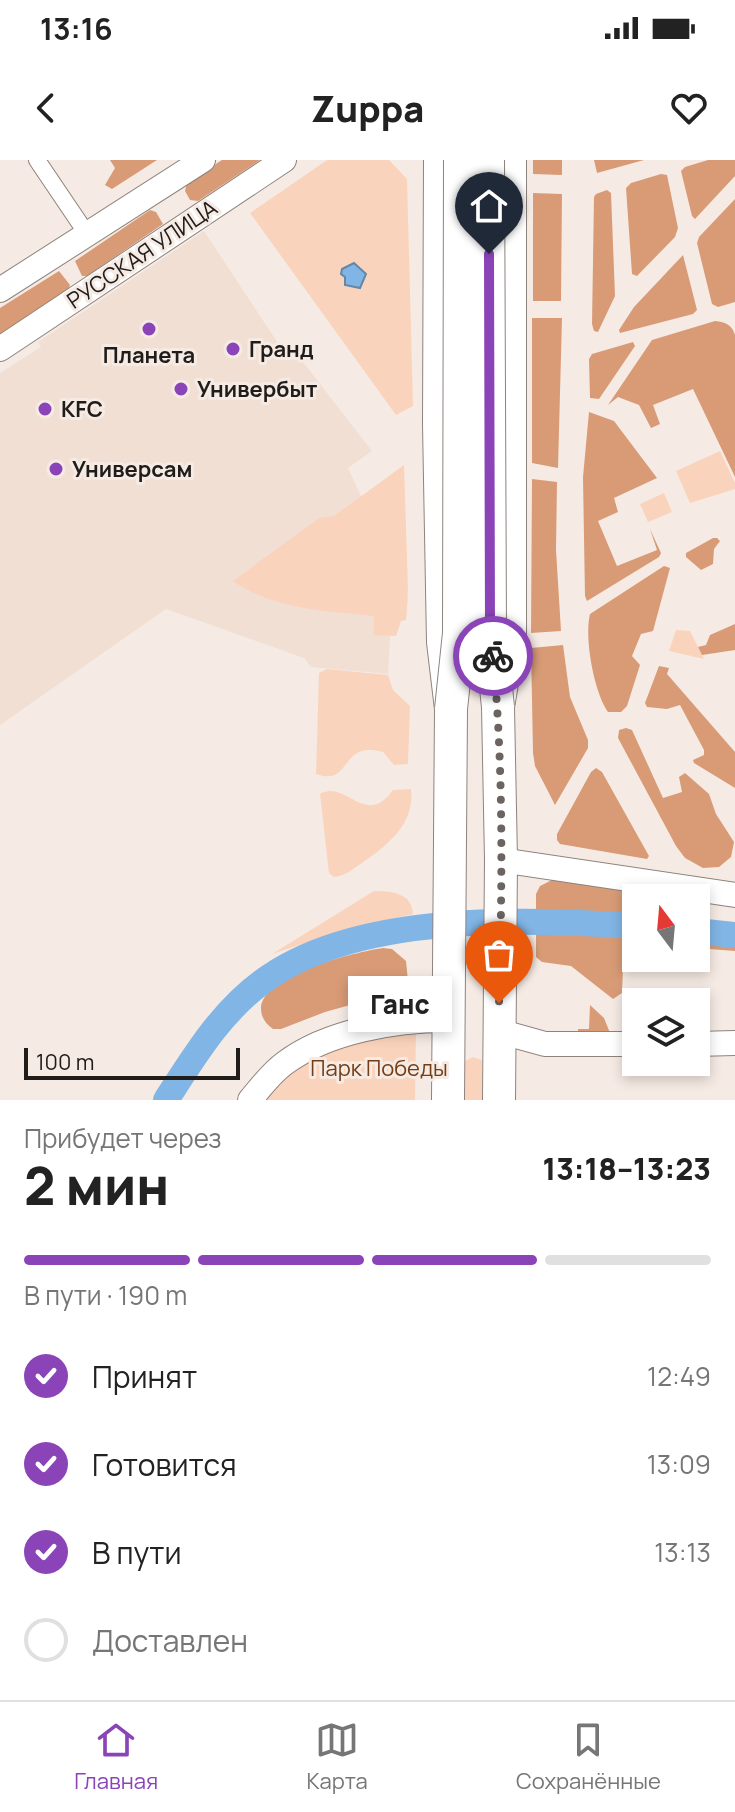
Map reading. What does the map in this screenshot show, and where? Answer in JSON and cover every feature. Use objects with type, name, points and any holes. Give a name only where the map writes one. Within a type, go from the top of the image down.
[{"type":"highway","points":[[440,160],[442,611],[451,709]]},
{"type":"highway","points":[[448,1100],[451,709],[459,633],[460,160]]},
{"type":"highway","points":[[488,160],[490,630],[498,707],[501,868],[499,1100]]},
{"type":"highway","points":[[498,707],[510,634],[510,160]]},
{"type":"highway","points":[[439,211],[455,195],[475,190],[495,193],[510,204]]},
{"type":"main road","name":"РУССКАЯ УЛИЦА","points":[[0,290],[203,160]]},
{"type":"main road","name":"РУССКАЯ УЛИЦА","points":[[0,349],[284,160]]},
{"type":"main road","points":[[154,192],[179,229]]},
{"type":"main road","points":[[501,868],[683,885],[735,895]]},
{"type":"main road","points":[[250,1100],[282,1064],[316,1047],[398,1021],[447,1020]]},
{"type":"main road","points":[[498,1031],[545,1044],[622,1044]]},
{"type":"main road","points":[[710,1044],[735,1043]]},
{"type":"street","points":[[37,160],[87,234]]},
{"type":"street","points":[[475,190],[476,247]]},
{"type":"shaded area","points":[[110,160],[157,160],[112,189],[105,185],[115,168]]},
{"type":"shaded area","points":[[222,160],[260,160],[198,201],[190,200],[185,191],[187,183]]},
{"type":"shaded area","points":[[533,160],[562,160],[562,175],[533,174]]},
{"type":"shaded area","points":[[594,160],[644,160],[597,173]]},
{"type":"shaded area","points":[[708,160],[735,160],[735,176],[695,219],[681,171]]},
{"type":"shaded area","points":[[667,175],[678,228],[675,237],[637,276],[632,274],[626,188],[631,183]]},
{"type":"shaded area","points":[[607,190],[611,193],[615,296],[598,332],[594,331],[592,324],[594,197]]},
{"type":"shaded area","points":[[533,193],[562,194],[561,301],[533,301]]},
{"type":"shaded area","points":[[735,199],[735,302],[718,307],[712,304],[697,243],[699,237]]},
{"type":"shaded area","points":[[150,210],[156,212],[163,224],[87,276],[82,276],[75,261]]},
{"type":"shaded area","points":[[204,231],[282,349],[290,345],[372,451],[348,468],[408,598],[406,619],[391,622],[388,674],[311,667],[304,658],[166,609],[0,725],[0,373],[41,347],[38,342]]},
{"type":"shaded area","points":[[683,255],[697,310],[693,314],[620,333],[634,307]]},
{"type":"shaded area","points":[[59,271],[70,285],[68,290],[0,335],[0,308]]},
{"type":"shaded area","points":[[532,318],[562,318],[558,468],[532,463]]},
{"type":"shaded area","points":[[715,321],[728,325],[735,335],[735,477],[693,389],[653,405],[660,424],[651,428],[639,405],[618,397],[608,405],[652,340]]},
{"type":"shaded area","points":[[633,342],[635,346],[599,399],[590,398],[589,359],[592,354]]},
{"type":"shaded area","points":[[589,412],[614,421],[657,478],[614,498],[618,512],[598,521],[617,566],[657,550],[650,529],[661,553],[587,601],[583,477]]},
{"type":"shaded area","points":[[532,479],[557,482],[556,550],[561,631],[531,633]]},
{"type":"shaded area","points":[[713,538],[720,541],[714,549],[713,564],[701,570],[686,557],[686,553]]},
{"type":"shaded area","points":[[664,566],[670,568],[653,631],[641,634],[632,656],[640,665],[627,706],[621,712],[608,712],[598,692],[592,664],[588,637],[590,614]]},
{"type":"shaded area","points":[[735,624],[735,650],[702,655],[698,647],[706,645],[710,635]]},
{"type":"shaded area","points":[[563,645],[570,697],[588,740],[588,748],[555,805],[535,766],[533,753],[531,648]]},
{"type":"shaded area","points":[[659,666],[669,668],[667,674],[735,752],[735,788],[694,763],[693,760],[704,755],[704,750],[680,705],[667,709],[647,707],[645,703]]},
{"type":"shaded area","points":[[619,730],[632,730],[663,798],[682,792],[679,777],[685,773],[709,794],[716,814],[734,842],[731,857],[719,867],[703,868],[685,858],[676,846],[618,738]]},
{"type":"shaded area","points":[[596,768],[602,772],[649,856],[647,859],[560,844],[557,840],[557,834]]},
{"type":"shaded area","points":[[552,880],[622,889],[622,993],[613,999],[571,966],[542,962],[536,957],[536,894],[540,886]]},
{"type":"shaded area","points":[[710,926],[735,928],[735,951],[710,949]]},
{"type":"shaded area","points":[[392,949],[406,961],[408,981],[397,992],[325,1012],[281,1029],[273,1029],[264,1020],[261,1008],[266,996],[293,975],[353,954]]},
{"type":"shaded area","points":[[590,1005],[604,1018],[610,1033],[578,1034],[578,1029],[589,1029]]},
{"type":"green space","points":[[327,160],[389,160],[407,179],[413,406],[396,415],[250,213]]},
{"type":"green space","points":[[720,451],[735,489],[690,503],[676,471]]},
{"type":"green space","points":[[404,465],[408,589],[406,620],[401,621],[396,636],[374,635],[374,616],[283,604],[233,581],[319,518],[334,516]]},
{"type":"green space","points":[[664,493],[672,512],[648,522],[640,504]]},
{"type":"green space","points":[[676,630],[690,631],[704,659],[669,651]]},
{"type":"green space","points":[[327,669],[388,675],[393,690],[410,706],[408,764],[394,765],[383,752],[369,750],[352,757],[336,774],[316,774],[319,673]]},
{"type":"green space","points":[[411,789],[409,813],[390,841],[345,874],[334,877],[329,873],[320,794],[329,791],[373,805],[383,801],[393,790]]},
{"type":"green space","points":[[374,891],[405,897],[413,914],[348,929],[272,954]]},
{"type":"green space","name":"Парк Победы","points":[[416,1032],[415,1100],[259,1100],[306,1056],[356,1040]]},
{"type":"green space","points":[[473,1057],[482,1060],[482,1100],[464,1100],[465,1061]]},
{"type":"water","points":[[354,263],[366,274],[360,288],[345,285],[345,277],[341,274],[342,269]]},
{"type":"waterway","points":[[166,1100],[209,1036],[233,1007],[262,982],[300,959],[344,943],[442,925],[544,922],[622,925]]},
{"type":"waterway","points":[[710,932],[735,935]]},
{"type":"way so far","points":[[493,656],[498,707],[501,860],[499,1003]]},
{"type":"place","name":"Планета","points":[[149,329]]},
{"type":"place","name":"Гранд","points":[[233,349]]},
{"type":"place","name":"Универбыт","points":[[181,389]]},
{"type":"place","name":"KFC","points":[[45,409]]},
{"type":"place","name":"Универсам","points":[[56,469]]},
{"type":"place","name":"Ганс","points":[[499,1003]]},
{"type":"route","points":[[489,254],[490,630],[493,656]]}]
